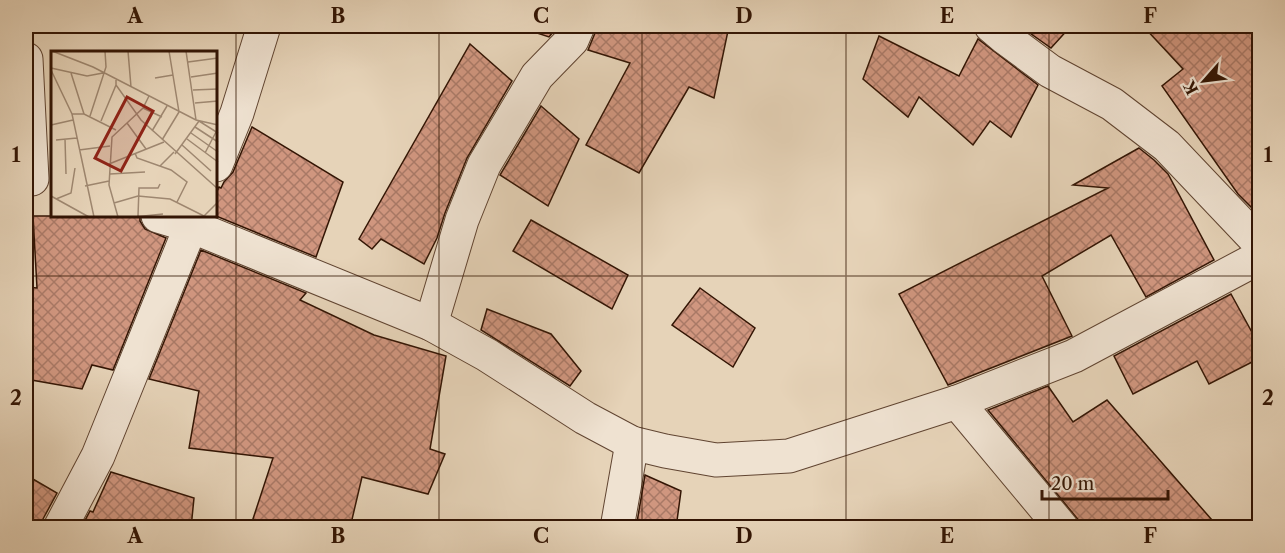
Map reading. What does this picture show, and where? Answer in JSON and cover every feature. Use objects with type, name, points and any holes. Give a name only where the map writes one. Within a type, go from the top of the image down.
[{"type":"street","points":[[218,160],[237,113],[264,26]]},
{"type":"street","points":[[431,324],[462,220],[484,165],[537,76],[572,40],[578,26]]},
{"type":"street","points":[[991,26],[1050,71],[1112,104],[1167,146],[1260,244]]},
{"type":"street","points":[[26,59],[37,181]]},
{"type":"street","points":[[172,218],[193,221],[431,324],[487,355],[585,418],[632,443],[716,460],[789,456],[957,402],[1074,356],[1260,257]]},
{"type":"street","points":[[60,528],[98,456],[193,221]]},
{"type":"street","points":[[957,402],[1062,528]]},
{"type":"street","points":[[617,528],[632,443]]},
{"type":"building","points":[[535,26],[558,26],[549,37],[534,32]]},
{"type":"building","points":[[596,26],[729,26],[714,98],[689,87],[639,173],[586,145],[630,63],[588,50]]},
{"type":"building","points":[[1020,26],[1071,26],[1051,48]]},
{"type":"building","points":[[1143,26],[1260,26],[1260,216],[1238,194],[1162,86],[1183,69]]},
{"type":"building","points":[[879,36],[959,76],[978,39],[1038,85],[1011,137],[990,121],[973,145],[919,97],[908,117],[863,79]]},
{"type":"building","points":[[470,44],[512,81],[467,158],[437,238],[424,264],[381,239],[372,249],[359,239]]},
{"type":"building","points":[[541,106],[579,139],[548,206],[500,175]]},
{"type":"building","points":[[252,127],[343,182],[316,257],[218,217],[218,189],[233,172]]},
{"type":"building","points":[[1139,148],[1168,174],[1214,260],[1146,297],[1111,235],[1042,276],[1072,336],[948,385],[899,294],[1108,188],[1073,185]]},
{"type":"building","points":[[33,216],[140,218],[145,229],[166,238],[113,370],[92,365],[82,389],[26,379],[26,287],[37,288]]},
{"type":"building","points":[[531,220],[628,275],[612,309],[513,251]]},
{"type":"building","points":[[201,250],[306,293],[300,300],[374,335],[446,356],[430,449],[445,454],[428,494],[362,477],[350,528],[250,528],[273,458],[189,448],[199,391],[149,379]]},
{"type":"building","points":[[700,288],[755,328],[733,367],[672,325]]},
{"type":"building","points":[[1231,294],[1260,347],[1260,358],[1209,384],[1197,361],[1133,394],[1114,356]]},
{"type":"building","points":[[487,309],[551,334],[581,371],[570,386],[481,330]]},
{"type":"building","points":[[1048,386],[1073,422],[1107,400],[1219,528],[1085,528],[988,410]]},
{"type":"building","points":[[111,472],[194,498],[191,528],[81,528],[90,511],[93,512]]},
{"type":"building","points":[[26,475],[57,493],[43,519],[41,528],[26,528]]},
{"type":"building","points":[[645,475],[681,491],[676,528],[636,528]]}]
